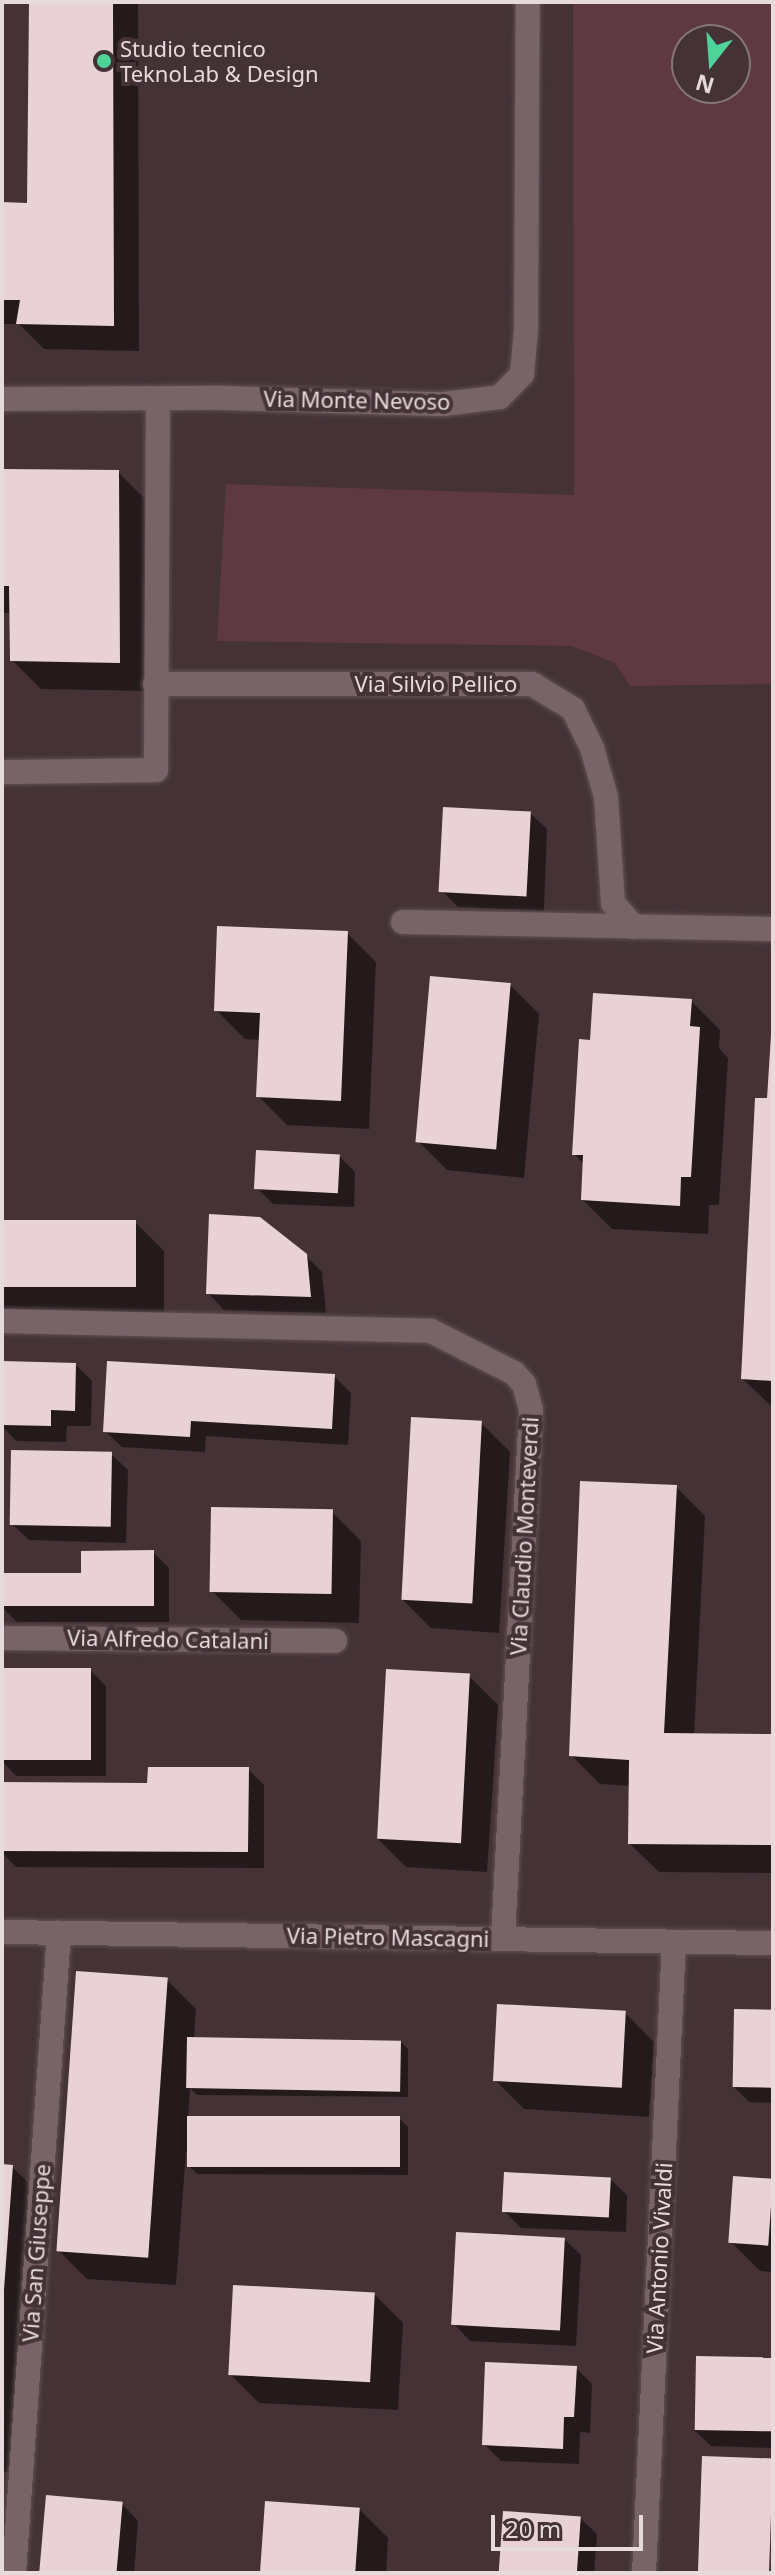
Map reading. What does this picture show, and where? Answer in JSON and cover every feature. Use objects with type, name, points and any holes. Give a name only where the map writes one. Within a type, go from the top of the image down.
[{"type":"street","name":"Via Monte Nevoso","points":[[2,399],[444,404],[500,397],[522,374],[526,330],[528,2]]},
{"type":"street","points":[[2,772],[156,770],[158,400]]},
{"type":"street","name":"Via Silvio Pellico","points":[[155,684],[532,684],[573,709],[592,748],[606,797],[613,903],[634,927]]},
{"type":"street","points":[[403,922],[773,929]]},
{"type":"street","name":"Via Claudio Monteverdi","points":[[2,1321],[431,1331],[514,1373],[529,1396],[530,1440],[503,1938]]},
{"type":"street","name":"Via Alfredo Catalani","points":[[2,1638],[335,1641]]},
{"type":"street","name":"Via Pietro Mascagni","points":[[2,1932],[773,1943]]},
{"type":"street","name":"Via San Giuseppe","points":[[14,2573],[59,1933]]},
{"type":"street","name":"Via Antonio Vivaldi","points":[[644,2573],[674,1942]]},
{"type":"shaded area","points":[[573,2],[773,2],[773,684],[630,686],[615,663],[572,646],[217,641],[226,484],[574,495]]},
{"type":"building","points":[[29,2],[113,2],[114,326],[16,324],[20,300],[2,300],[2,202],[27,203]]},
{"type":"building","points":[[2,469],[119,470],[120,663],[10,661],[9,586],[2,586]]},
{"type":"building","points":[[443,807],[531,812],[526,896],[439,892]]},
{"type":"building","points":[[217,926],[348,931],[341,1101],[256,1097],[260,1013],[214,1011]]},
{"type":"building","points":[[430,976],[511,983],[496,1149],[415,1142]]},
{"type":"building","points":[[593,993],[692,999],[690,1026],[700,1027],[691,1177],[681,1177],[680,1206],[581,1200],[583,1155],[572,1155],[579,1039],[590,1040]]},
{"type":"building","points":[[771,1035],[773,1381],[741,1379],[755,1098],[767,1098]]},
{"type":"building","points":[[256,1150],[340,1154],[338,1193],[254,1189]]},
{"type":"building","points":[[209,1214],[260,1217],[307,1254],[311,1297],[206,1294]]},
{"type":"building","points":[[2,1220],[136,1220],[136,1287],[2,1287]]},
{"type":"building","points":[[2,1361],[76,1363],[75,1411],[51,1410],[51,1426],[2,1425]]},
{"type":"building","points":[[107,1361],[335,1374],[332,1429],[191,1421],[190,1437],[103,1432]]},
{"type":"building","points":[[411,1417],[482,1421],[472,1603],[401,1600]]},
{"type":"building","points":[[11,1450],[112,1452],[111,1527],[10,1525]]},
{"type":"building","points":[[580,1481],[677,1485],[664,1733],[773,1734],[773,1845],[628,1844],[629,1760],[569,1756]]},
{"type":"building","points":[[211,1507],[333,1509],[331,1594],[210,1592]]},
{"type":"building","points":[[154,1550],[154,1606],[2,1606],[2,1573],[81,1573],[81,1551]]},
{"type":"building","points":[[2,1668],[91,1668],[91,1760],[2,1760]]},
{"type":"building","points":[[386,1669],[470,1673],[461,1843],[377,1839]]},
{"type":"building","points":[[148,1767],[249,1767],[248,1852],[2,1851],[2,1782],[147,1783]]},
{"type":"building","points":[[76,1971],[168,1977],[148,2258],[56,2251]]},
{"type":"building","points":[[497,2004],[626,2011],[622,2088],[493,2081]]},
{"type":"building","points":[[734,2009],[773,2010],[772,2088],[733,2087]]},
{"type":"building","points":[[187,2037],[401,2041],[400,2092],[186,2088]]},
{"type":"building","points":[[187,2116],[400,2116],[400,2167],[187,2167]]},
{"type":"building","points":[[2,2164],[13,2165],[4,2290],[2,2290]]},
{"type":"building","points":[[504,2172],[611,2178],[609,2218],[502,2212]]},
{"type":"building","points":[[733,2176],[773,2179],[768,2246],[728,2243]]},
{"type":"building","points":[[456,2232],[565,2238],[560,2331],[451,2325]]},
{"type":"building","points":[[233,2285],[375,2292],[370,2382],[228,2375]]},
{"type":"building","points":[[696,2356],[773,2357],[772,2431],[695,2430]]},
{"type":"building","points":[[485,2362],[577,2366],[574,2417],[564,2417],[563,2449],[482,2445]]},
{"type":"building","points":[[702,2456],[773,2458],[769,2573],[698,2573]]},
{"type":"building","points":[[46,2495],[123,2502],[116,2573],[39,2573]]},
{"type":"building","points":[[265,2501],[360,2508],[355,2573],[260,2573]]},
{"type":"building","points":[[503,2511],[581,2516],[577,2573],[499,2573]]},
{"type":"place","name":"Studio tecnico TeknoLab & Design","points":[[104,61]]}]
